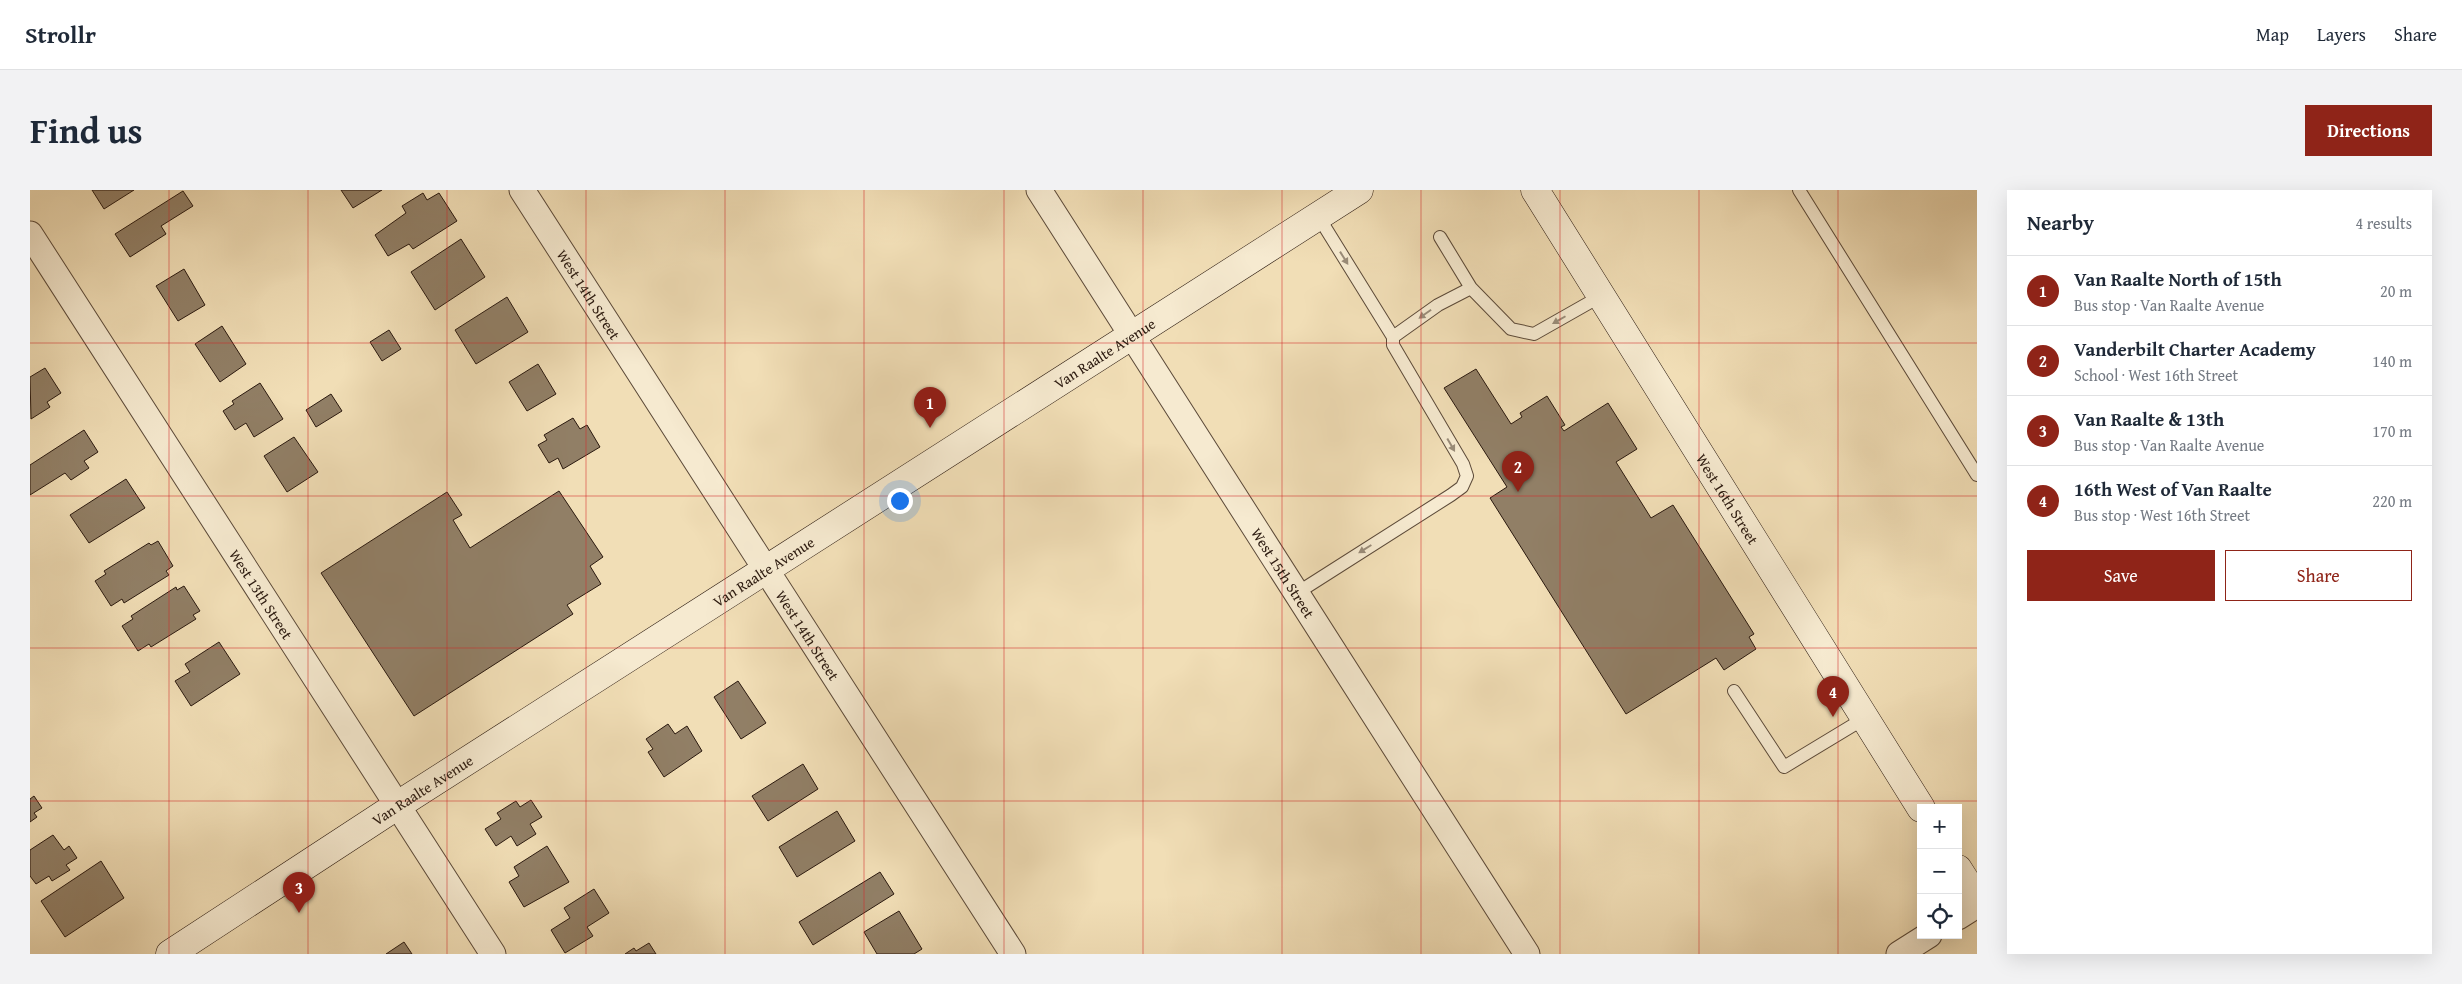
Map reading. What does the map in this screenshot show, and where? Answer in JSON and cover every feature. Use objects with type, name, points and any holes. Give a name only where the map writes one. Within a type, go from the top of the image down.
[{"type":"street","name":"West 14th Street","points":[[522,190],[1013,954]]},
{"type":"street","name":"West 15th Street","points":[[1039,190],[1527,954]]},
{"type":"street","name":"Van Raalte Avenue","points":[[170,954],[398,805],[1359,190]]},
{"type":"street","name":"West 16th Street","points":[[1535,190],[1919,804]]},
{"type":"street","name":"West 13th Street","points":[[30,234],[494,954]]},
{"type":"street","points":[[1962,875],[1977,899]]},
{"type":"street","points":[[1962,914],[1977,905]]},
{"type":"street","points":[[1899,954],[1923,939]]},
{"type":"lane","points":[[1799,190],[1977,475]]},
{"type":"lane","points":[[1297,593],[1462,487],[1467,476],[1463,464],[1393,345],[1393,337],[1318,216]]},
{"type":"lane","points":[[1440,237],[1470,288],[1511,329],[1534,334],[1601,296]]},
{"type":"lane","points":[[1393,337],[1438,305],[1470,288]]},
{"type":"lane","points":[[1734,691],[1784,767],[1865,718]]},
{"type":"building","points":[[92,190],[134,190],[104,209]]},
{"type":"building","points":[[341,190],[382,190],[353,208]]},
{"type":"building","points":[[183,191],[193,206],[161,226],[166,234],[130,257],[115,234]]},
{"type":"building","points":[[423,193],[427,200],[439,193],[457,221],[413,249],[409,244],[388,256],[375,235],[406,213],[402,206]]},
{"type":"building","points":[[461,239],[485,277],[435,310],[411,272]]},
{"type":"building","points":[[184,269],[205,305],[178,321],[156,286]]},
{"type":"building","points":[[507,297],[528,332],[476,364],[455,330]]},
{"type":"building","points":[[222,326],[246,364],[220,382],[195,344]]},
{"type":"building","points":[[389,330],[401,349],[382,361],[370,342]]},
{"type":"building","points":[[538,364],[556,394],[527,411],[509,382]]},
{"type":"building","points":[[45,368],[61,393],[47,402],[50,407],[31,419],[30,377]]},
{"type":"building","points":[[1476,369],[1511,424],[1522,417],[1520,413],[1547,396],[1565,425],[1561,427],[1564,431],[1608,403],[1637,449],[1616,462],[1651,518],[1673,505],[1754,634],[1749,637],[1756,649],[1724,670],[1716,658],[1626,714],[1490,498],[1507,487],[1444,388]]},
{"type":"building","points":[[260,383],[283,419],[254,437],[246,423],[235,430],[223,411],[234,404],[232,401]]},
{"type":"building","points":[[331,394],[342,411],[316,427],[306,410]]},
{"type":"building","points":[[573,418],[580,429],[587,425],[600,447],[563,469],[558,458],[549,463],[538,445],[547,440],[544,435]]},
{"type":"building","points":[[84,430],[98,452],[84,461],[89,468],[71,480],[65,473],[30,495],[30,465]]},
{"type":"building","points":[[294,437],[318,472],[287,492],[264,456]]},
{"type":"building","points":[[126,479],[145,508],[89,543],[70,515]]},
{"type":"building","points":[[559,491],[603,557],[590,566],[601,584],[567,605],[573,614],[414,716],[321,573],[447,492],[462,515],[453,520],[470,548]]},
{"type":"building","points":[[158,541],[173,566],[166,571],[169,575],[124,603],[122,599],[111,606],[95,581],[106,574],[104,571],[149,543],[151,545]]},
{"type":"building","points":[[184,586],[200,611],[193,615],[196,619],[151,647],[149,644],[138,651],[122,626],[133,619],[131,616],[176,587],[177,590]]},
{"type":"building","points":[[219,642],[240,674],[191,706],[175,681],[190,672],[185,664]]},
{"type":"building","points":[[738,681],[766,723],[741,739],[714,697]]},
{"type":"building","points":[[668,724],[675,734],[687,726],[702,751],[664,777],[648,752],[653,749],[646,739]]},
{"type":"building","points":[[803,764],[818,789],[768,821],[752,796]]},
{"type":"building","points":[[34,796],[42,808],[34,813],[37,817],[30,822],[30,799]]},
{"type":"building","points":[[531,800],[542,817],[530,824],[536,834],[517,846],[511,836],[496,846],[485,829],[501,819],[497,813],[516,801],[520,807]]},
{"type":"building","points":[[837,811],[855,841],[797,877],[779,847]]},
{"type":"building","points":[[53,835],[64,850],[69,846],[77,858],[66,865],[70,870],[52,881],[49,876],[36,884],[30,876],[30,850]]},
{"type":"building","points":[[547,846],[569,882],[524,907],[509,882],[519,876],[514,867]]},
{"type":"building","points":[[101,861],[124,898],[65,937],[41,901]]},
{"type":"building","points":[[880,872],[894,894],[813,945],[799,922]]},
{"type":"building","points":[[594,889],[609,913],[587,927],[593,936],[565,953],[551,930],[570,918],[564,908]]},
{"type":"building","points":[[899,911],[922,949],[914,954],[877,954],[864,932]]},
{"type":"building","points":[[404,942],[412,954],[386,954]]},
{"type":"building","points":[[649,943],[656,954],[625,954],[634,948],[636,951]]},
{"type":"place","name":"Van Raalte North of 15th","points":[[930,428]]},
{"type":"place","name":"Vanderbilt Charter Academy","points":[[1518,492]]},
{"type":"place","name":"16th West of Van Raalte","points":[[1833,717]]},
{"type":"place","name":"Van Raalte & 13th","points":[[299,913]]}]
